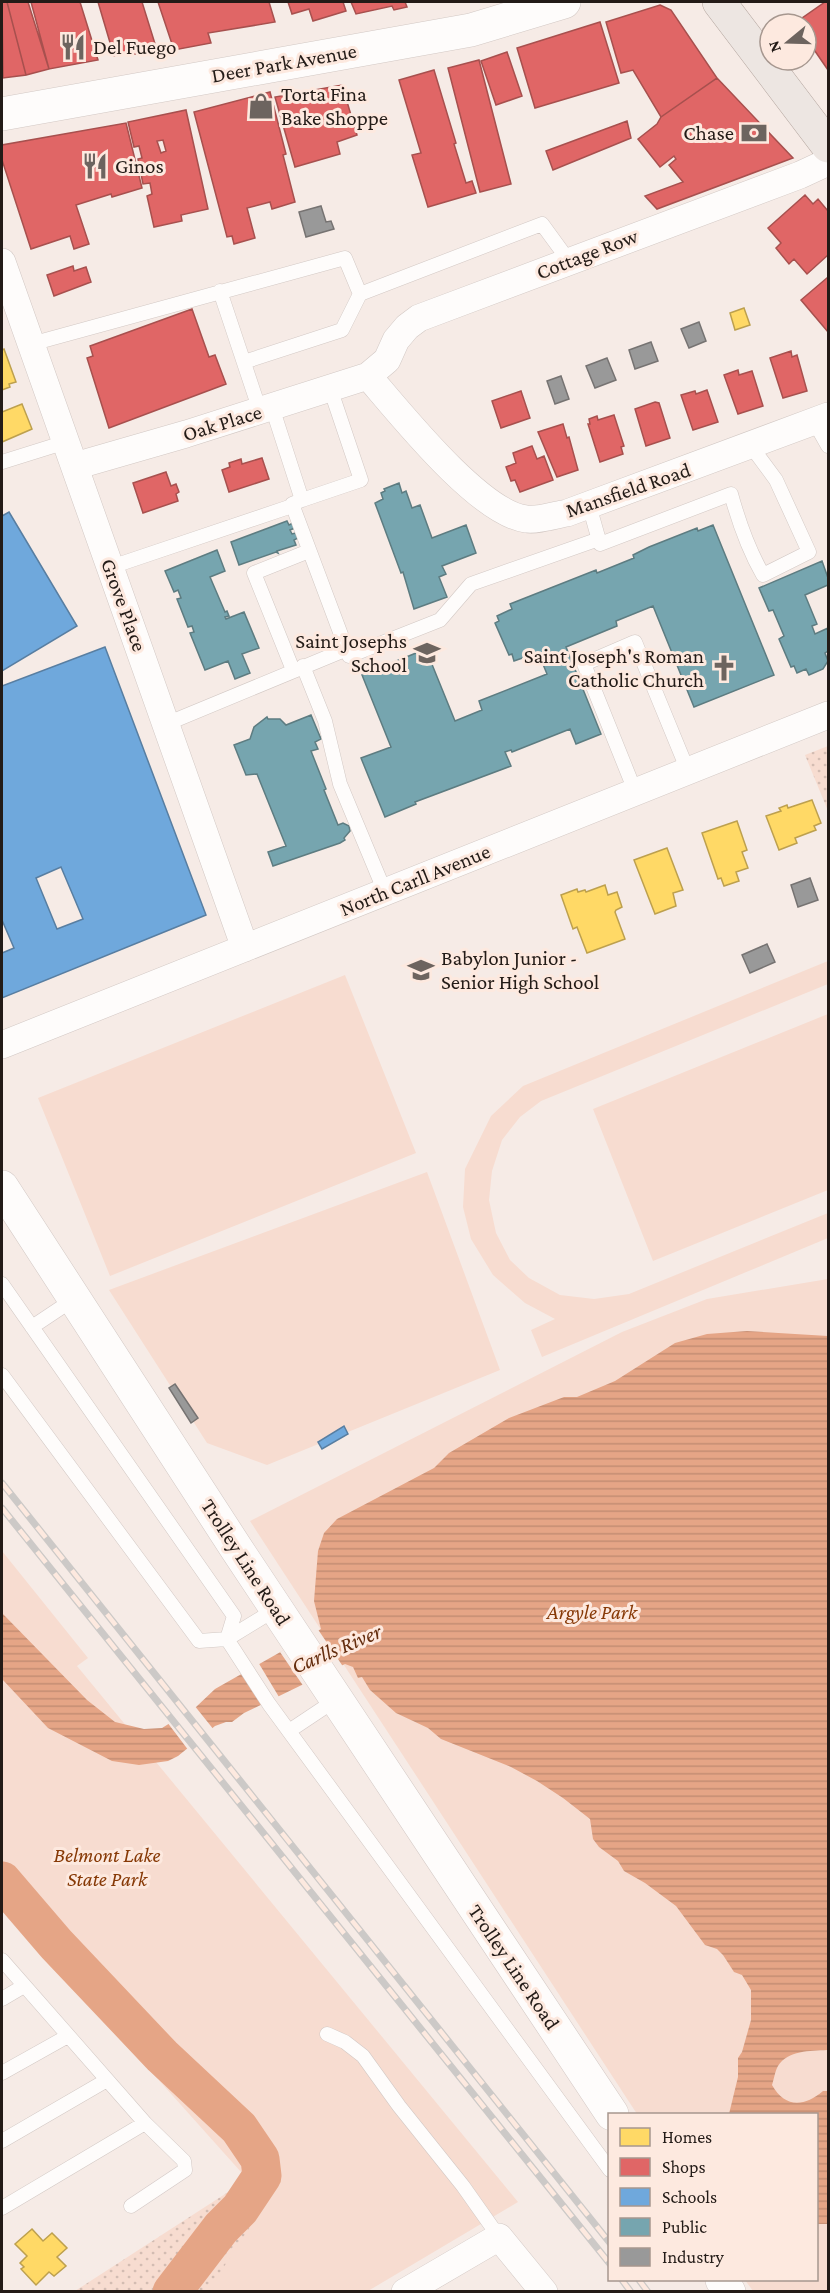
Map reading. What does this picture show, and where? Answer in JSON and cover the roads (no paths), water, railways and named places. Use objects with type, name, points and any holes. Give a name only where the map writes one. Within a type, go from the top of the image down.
[{"type":"main road","name":"Deer Park Avenue","points":[[2,114],[471,30],[564,2]]},
{"type":"main road","points":[[719,2],[828,146]]},
{"type":"main road","name":"Trolley Line Road","points":[[2,1187],[277,1609],[611,2113]]},
{"type":"street","name":"Cottage Row","points":[[368,376],[387,360],[396,340],[419,318],[800,175],[828,162]]},
{"type":"street","name":"Grove Place","points":[[2,262],[245,948]]},
{"type":"street","name":"Oak Place","points":[[70,454],[266,409],[368,376]]},
{"type":"street","name":"Mansfield Road","points":[[368,376],[432,451],[495,508],[526,519],[567,513],[822,419]]},
{"type":"street","name":"North Carll Avenue","points":[[2,1045],[828,715]]},
{"type":"street","points":[[405,2292],[500,2237],[544,2292]]},
{"type":"lane","points":[[244,362],[342,330],[360,294],[542,224],[569,261]]},
{"type":"lane","points":[[31,344],[345,258],[360,294]]},
{"type":"lane","points":[[220,291],[244,362],[266,409],[297,503],[309,550],[349,656],[440,620],[471,584],[599,539]]},
{"type":"lane","points":[[111,567],[361,480],[330,388]]},
{"type":"lane","points":[[822,419],[828,446]]},
{"type":"lane","points":[[589,505],[600,544],[731,494],[738,522],[752,557],[763,575],[809,552],[776,480],[751,446]]},
{"type":"lane","points":[[2,462],[70,454]]},
{"type":"lane","points":[[309,550],[254,573],[325,722],[340,784],[385,892]]},
{"type":"lane","points":[[635,791],[584,664],[635,642],[688,771]]},
{"type":"lane","points":[[166,724],[347,649]]},
{"type":"lane","points":[[2,1284],[234,1616],[227,1639]]},
{"type":"lane","points":[[32,1327],[74,1299]]},
{"type":"lane","points":[[2,1375],[199,1641],[227,1639],[277,1609]]},
{"type":"lane","points":[[227,1639],[269,1704],[608,2169]]},
{"type":"lane","points":[[289,1731],[331,1690]]},
{"type":"lane","points":[[2,1960],[145,2123],[184,2161],[185,2170],[131,2205]]},
{"type":"lane","points":[[2,2000],[24,1986]]},
{"type":"lane","points":[[327,2034],[345,2042],[363,2056],[500,2237]]},
{"type":"lane","points":[[2,2073],[68,2036]]},
{"type":"lane","points":[[2,2140],[107,2080]]},
{"type":"lane","points":[[2,2208],[145,2123]]},
{"type":"water","name":"Argyle Park","points":[[747,1331],[828,1336],[828,2053],[827,2050],[807,2051],[787,2057],[778,2066],[772,2085],[783,2098],[795,2103],[809,2100],[823,2091],[828,2091],[828,2224],[818,2224],[818,2113],[729,2113],[738,2077],[738,2058],[742,2052],[751,2020],[751,1990],[742,1975],[734,1972],[717,1949],[705,1945],[676,1906],[624,1871],[618,1861],[599,1847],[593,1839],[590,1819],[563,1798],[511,1767],[441,1739],[428,1728],[396,1713],[370,1690],[362,1677],[358,1678],[353,1667],[345,1664],[244,1713],[232,1722],[215,1726],[178,1756],[168,1761],[139,1765],[112,1761],[48,1728],[2,1679],[2,1613],[87,1700],[115,1722],[144,1729],[162,1728],[196,1707],[215,1689],[321,1629],[314,1601],[318,1551],[324,1533],[337,1519],[434,1468],[449,1453],[509,1418],[564,1397],[577,1397],[615,1381],[675,1343],[707,1334]]},
{"type":"waterway","points":[[2,1881],[56,1944],[162,2056],[239,2128],[260,2159],[262,2176],[240,2209],[221,2228],[172,2292]]},
{"type":"railway","points":[[2,1483],[608,2240]]},
{"type":"railway","points":[[2,1508],[608,2262]]},
{"type":"railway","points":[[623,2281],[631,2292]]},
{"type":"railway","points":[[640,2281],[648,2292]]},
{"type":"place","name":"Del Fuego","points":[[73,47]]},
{"type":"place","name":"Torta Fina Bake Shoppe","points":[[261,106]]},
{"type":"place","name":"Chase","points":[[754,133]]},
{"type":"place","name":"Ginos","points":[[95,166]]},
{"type":"place","name":"Saint Josephs School","points":[[427,653]]},
{"type":"place","name":"Saint Joseph's Roman Catholic Church","points":[[724,668]]},
{"type":"place","name":"Babylon Junior - Senior High School","points":[[421,970]]},
{"type":"water label","name":"Carlls River","points":[[336,1648]]},
{"type":"park label","name":"Belmont Lake State Park","points":[[107,1867]]}]
